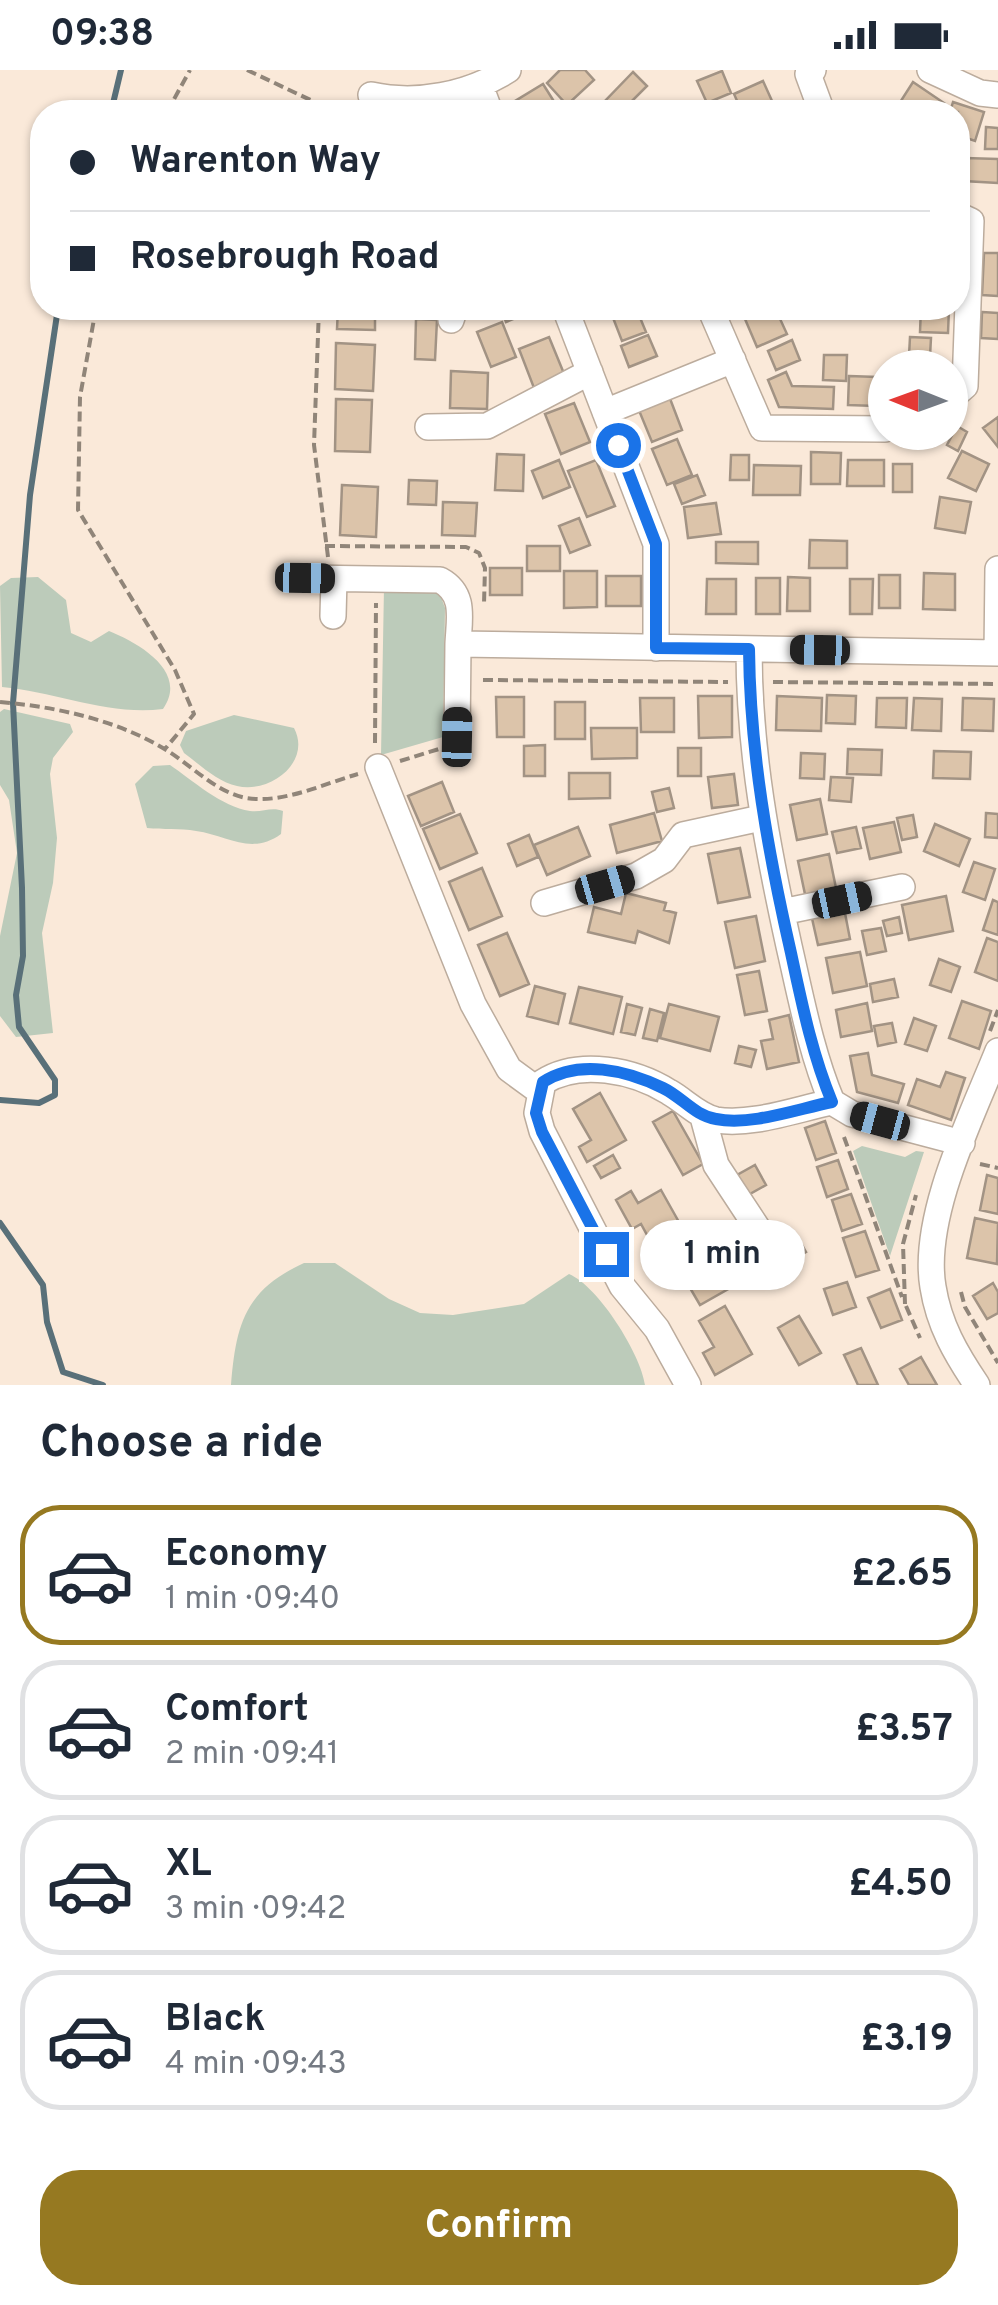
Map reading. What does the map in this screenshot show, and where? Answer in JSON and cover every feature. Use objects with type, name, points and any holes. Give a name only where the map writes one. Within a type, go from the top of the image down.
[{"type":"street","points":[[372,94],[414,99],[480,85],[508,70]]},
{"type":"street","points":[[814,70],[808,74],[818,100]]},
{"type":"street","points":[[930,70],[980,93],[998,95]]},
{"type":"street","points":[[480,85],[486,100]]},
{"type":"street","points":[[570,320],[656,544],[656,648]]},
{"type":"street","points":[[715,320],[762,428],[868,429]]},
{"type":"street","points":[[966,350],[967,320]]},
{"type":"street","points":[[605,412],[733,360]]},
{"type":"street","points":[[428,427],[487,426],[590,372]]},
{"type":"street","points":[[458,644],[997,653],[998,569]]},
{"type":"street","points":[[305,578],[440,580],[452,586],[459,598],[457,737]]},
{"type":"street","points":[[334,578],[334,616]]},
{"type":"street","points":[[749,649],[761,818],[808,1031],[835,1106]]},
{"type":"street","points":[[378,767],[473,1004],[509,1069],[539,1091]]},
{"type":"street","points":[[544,903],[636,876],[664,860],[683,835],[761,818]]},
{"type":"street","points":[[782,912],[902,887]]},
{"type":"street","points":[[977,1385],[953,1349],[932,1284],[932,1239],[973,1146],[998,1051]]},
{"type":"street","points":[[688,1385],[657,1329],[622,1286],[542,1132],[536,1113],[543,1082],[568,1070],[602,1070],[661,1087],[703,1116],[722,1121],[835,1106],[973,1146]]},
{"type":"street","points":[[703,1116],[716,1166],[764,1238]]},
{"type":"path","points":[[174,100],[190,70]]},
{"type":"path","points":[[247,70],[311,100]]},
{"type":"path","points":[[94,320],[80,397],[78,510],[175,670],[194,714],[164,749]]},
{"type":"path","points":[[319,320],[314,445],[325,546],[334,578]]},
{"type":"path","points":[[376,579],[378,767]]},
{"type":"path","points":[[1,702],[66,710],[164,749],[217,786],[246,798],[278,798],[457,744],[457,737]]},
{"type":"path","points":[[835,1106],[893,1276],[924,1344]]},
{"type":"path","points":[[973,1146],[980,1164],[974,1180]]},
{"type":"path","points":[[980,1164],[998,1168]]},
{"type":"path","points":[[956,1276],[965,1307],[998,1362]]},
{"type":"green space","points":[[38,577],[66,600],[71,633],[91,642],[109,631],[134,643],[157,661],[170,683],[163,709],[123,709],[2,687],[0,586],[11,578]]},
{"type":"green space","points":[[384,587],[432,588],[441,597],[445,608],[443,737],[381,755]]},
{"type":"green space","points":[[4,709],[70,724],[73,732],[53,758],[50,774],[57,838],[53,883],[42,933],[53,1033],[16,1037],[0,1016],[0,936],[17,853],[9,800],[0,785],[0,712]]},
{"type":"green space","points":[[234,715],[294,728],[297,753],[285,773],[262,785],[237,786],[216,777],[184,753],[180,745],[186,731]]},
{"type":"green space","points":[[170,765],[229,804],[250,811],[283,811],[281,834],[249,844],[196,831],[147,828],[135,784],[153,766]]},
{"type":"green space","points":[[862,1146],[905,1157],[916,1151],[924,1152],[890,1256],[853,1151]]},
{"type":"green space","points":[[304,1263],[335,1263],[389,1299],[420,1313],[453,1315],[524,1304],[569,1274],[593,1292],[616,1322],[636,1356],[645,1385],[231,1385],[236,1344],[247,1311],[268,1285]]},
{"type":"building","points":[[560,70],[585,70],[594,80],[572,100],[562,100],[547,83]]},
{"type":"building","points":[[722,71],[731,93],[706,100],[697,81]]},
{"type":"building","points":[[633,72],[647,86],[633,100],[606,100]]},
{"type":"building","points":[[763,81],[772,100],[737,100],[734,94]]},
{"type":"building","points":[[913,82],[940,100],[901,100]]},
{"type":"building","points":[[543,84],[553,100],[517,100]]},
{"type":"building","points":[[970,107],[984,112],[975,141],[970,139]]},
{"type":"building","points":[[986,127],[998,128],[998,149],[985,149]]},
{"type":"building","points":[[970,158],[998,159],[998,183],[970,181]]},
{"type":"building","points":[[984,253],[998,253],[998,296],[982,295]]},
{"type":"building","points":[[982,312],[998,313],[998,339],[981,338]]},
{"type":"building","points":[[337,320],[375,320],[375,330],[337,329]]},
{"type":"building","points":[[416,320],[437,320],[435,360],[415,359]]},
{"type":"building","points":[[614,320],[641,320],[646,332],[622,341]]},
{"type":"building","points":[[745,320],[781,320],[787,334],[757,347]]},
{"type":"building","points":[[920,320],[949,320],[948,333],[920,332]]},
{"type":"building","points":[[502,322],[516,357],[491,367],[477,332]]},
{"type":"building","points":[[648,335],[657,356],[629,367],[621,346]]},
{"type":"building","points":[[549,337],[565,376],[534,388],[519,349]]},
{"type":"building","points":[[910,337],[931,338],[930,350],[909,350]]},
{"type":"building","points":[[792,340],[800,360],[776,370],[768,351]]},
{"type":"building","points":[[336,343],[375,345],[373,391],[335,389]]},
{"type":"building","points":[[824,355],[847,355],[846,381],[823,380]]},
{"type":"building","points":[[451,371],[488,373],[487,409],[450,408]]},
{"type":"building","points":[[786,372],[792,386],[834,387],[833,409],[779,407],[768,380]]},
{"type":"building","points":[[849,376],[868,377],[868,406],[848,405]]},
{"type":"building","points":[[669,396],[682,430],[652,442],[638,408]]},
{"type":"building","points":[[336,399],[372,400],[370,452],[335,451]]},
{"type":"building","points":[[574,403],[590,442],[561,454],[545,414]]},
{"type":"building","points":[[998,417],[998,447],[983,428]]},
{"type":"building","points":[[677,439],[692,475],[667,485],[652,449]]},
{"type":"building","points":[[962,451],[989,464],[976,491],[948,478]]},
{"type":"building","points":[[811,452],[841,453],[840,484],[811,484]]},
{"type":"building","points":[[497,454],[524,455],[523,491],[495,490]]},
{"type":"building","points":[[731,455],[749,455],[749,480],[730,480]]},
{"type":"building","points":[[559,460],[570,487],[543,498],[532,471]]},
{"type":"building","points":[[596,460],[615,506],[587,517],[568,471]]},
{"type":"building","points":[[848,460],[884,460],[884,486],[847,486]]},
{"type":"building","points":[[893,464],[912,464],[912,492],[893,492]]},
{"type":"building","points":[[754,465],[801,466],[800,495],[753,495]]},
{"type":"building","points":[[697,475],[705,495],[682,504],[674,484]]},
{"type":"building","points":[[409,480],[437,481],[436,505],[408,504]]},
{"type":"building","points":[[342,485],[378,487],[376,537],[340,535]]},
{"type":"building","points":[[940,497],[971,502],[965,533],[935,528]]},
{"type":"building","points":[[443,502],[477,503],[475,536],[442,535]]},
{"type":"building","points":[[716,503],[721,534],[688,538],[684,507]]},
{"type":"building","points":[[579,518],[590,545],[570,553],[559,526]]},
{"type":"building","points":[[810,540],[847,541],[847,568],[809,568]]},
{"type":"building","points":[[716,542],[758,542],[758,564],[716,563]]},
{"type":"building","points":[[527,546],[560,546],[560,571],[527,571]]},
{"type":"building","points":[[490,568],[522,568],[522,595],[490,595]]},
{"type":"building","points":[[564,571],[597,571],[597,607],[564,608]]},
{"type":"building","points":[[924,573],[955,574],[955,610],[923,609]]},
{"type":"building","points":[[879,575],[900,575],[900,608],[879,608]]},
{"type":"building","points":[[606,576],[641,576],[641,606],[606,606]]},
{"type":"building","points":[[788,577],[810,578],[810,611],[787,611]]},
{"type":"building","points":[[756,578],[780,578],[780,614],[756,614]]},
{"type":"building","points":[[707,579],[736,579],[736,614],[706,614]]},
{"type":"building","points":[[850,579],[873,579],[872,614],[850,614]]},
{"type":"building","points":[[827,695],[856,696],[855,724],[826,723]]},
{"type":"building","points":[[698,696],[732,696],[732,737],[699,738]]},
{"type":"building","points":[[777,696],[822,698],[821,731],[776,730]]},
{"type":"building","points":[[496,697],[524,697],[524,737],[497,737]]},
{"type":"building","points":[[640,698],[674,698],[674,732],[641,732]]},
{"type":"building","points":[[877,698],[907,698],[906,728],[876,727]]},
{"type":"building","points":[[914,698],[942,699],[941,731],[912,730]]},
{"type":"building","points":[[963,698],[994,699],[993,731],[962,730]]},
{"type":"building","points":[[555,702],[585,702],[585,739],[555,739]]},
{"type":"building","points":[[591,728],[637,728],[637,758],[592,759]]},
{"type":"building","points":[[545,745],[545,776],[524,776],[524,746]]},
{"type":"building","points":[[678,748],[701,748],[701,776],[678,776]]},
{"type":"building","points":[[848,749],[882,750],[881,775],[847,774]]},
{"type":"building","points":[[934,751],[971,752],[970,779],[933,778]]},
{"type":"building","points":[[801,753],[825,754],[824,779],[800,778]]},
{"type":"building","points":[[569,773],[610,773],[610,798],[569,799]]},
{"type":"building","points":[[734,774],[738,805],[712,808],[708,777]]},
{"type":"building","points":[[831,777],[853,778],[851,802],[829,800]]},
{"type":"building","points":[[442,782],[454,812],[421,826],[408,796]]},
{"type":"building","points":[[669,788],[674,808],[657,812],[652,792]]},
{"type":"building","points":[[820,799],[827,834],[797,840],[790,805]]},
{"type":"building","points":[[654,813],[662,841],[617,853],[610,825]]},
{"type":"building","points":[[986,813],[998,814],[998,838],[985,837]]},
{"type":"building","points":[[460,814],[477,853],[440,869],[423,829]]},
{"type":"building","points":[[913,815],[917,837],[902,840],[897,818]]},
{"type":"building","points":[[894,822],[901,852],[870,859],[863,828]]},
{"type":"building","points":[[935,824],[970,839],[959,866],[924,851]]},
{"type":"building","points":[[578,827],[590,856],[547,875],[534,845]]},
{"type":"building","points":[[856,827],[861,848],[837,853],[832,832]]},
{"type":"building","points":[[529,835],[538,857],[517,866],[508,844]]},
{"type":"building","points":[[740,848],[750,897],[718,903],[708,854]]},
{"type":"building","points":[[829,854],[837,893],[806,899],[798,861]]},
{"type":"building","points":[[974,862],[995,869],[985,900],[963,892]]},
{"type":"building","points":[[482,868],[502,916],[469,930],[449,882]]},
{"type":"building","points":[[626,893],[666,903],[664,910],[676,913],[669,943],[638,931],[635,943],[588,932],[594,907],[621,914]]},
{"type":"building","points":[[946,896],[953,931],[909,940],[902,905]]},
{"type":"building","points":[[993,900],[998,902],[998,935],[983,930]]},
{"type":"building","points":[[844,908],[850,939],[818,945],[811,914]]},
{"type":"building","points":[[756,916],[765,961],[735,968],[725,922]]},
{"type":"building","points":[[899,917],[902,933],[887,936],[883,921]]},
{"type":"building","points":[[881,928],[886,951],[867,955],[862,931]]},
{"type":"building","points":[[507,933],[529,984],[500,996],[478,945]]},
{"type":"building","points":[[987,938],[998,942],[998,981],[975,972]]},
{"type":"building","points":[[860,952],[867,986],[833,993],[826,958]]},
{"type":"building","points":[[939,959],[960,967],[951,992],[930,985]]},
{"type":"building","points":[[759,971],[767,1011],[745,1015],[737,975]]},
{"type":"building","points":[[894,979],[898,997],[873,1002],[870,984]]},
{"type":"building","points":[[535,986],[565,994],[558,1024],[527,1016]]},
{"type":"building","points":[[579,987],[622,997],[613,1034],[570,1023]]},
{"type":"building","points":[[962,1001],[991,1011],[979,1049],[949,1038]]},
{"type":"building","points":[[867,1003],[872,1031],[841,1037],[836,1010]]},
{"type":"building","points":[[627,1004],[642,1008],[635,1035],[621,1032]]},
{"type":"building","points":[[669,1004],[719,1017],[710,1051],[660,1038]]},
{"type":"building","points":[[650,1009],[664,1013],[657,1041],[643,1038]]},
{"type":"building","points":[[789,1015],[799,1062],[767,1069],[761,1041],[773,1039],[769,1020]]},
{"type":"building","points":[[914,1018],[936,1026],[927,1051],[905,1044]]},
{"type":"building","points":[[892,1023],[896,1042],[878,1046],[874,1026]]},
{"type":"building","points":[[739,1046],[756,1050],[751,1067],[735,1063]]},
{"type":"building","points":[[868,1053],[872,1075],[904,1084],[898,1103],[857,1092],[850,1056]]},
{"type":"building","points":[[946,1072],[965,1078],[951,1120],[908,1105],[917,1079],[940,1087]]},
{"type":"building","points":[[600,1093],[626,1140],[587,1162],[579,1147],[591,1140],[573,1109]]},
{"type":"building","points":[[673,1111],[703,1164],[683,1175],[653,1122]]},
{"type":"building","points":[[825,1121],[836,1153],[816,1160],[805,1128]]},
{"type":"building","points":[[613,1155],[620,1168],[601,1178],[594,1166]]},
{"type":"building","points":[[838,1160],[848,1189],[827,1197],[817,1167]]},
{"type":"building","points":[[755,1165],[766,1185],[748,1195],[737,1175]]},
{"type":"building","points":[[987,1175],[998,1178],[998,1214],[980,1210]]},
{"type":"building","points":[[661,1190],[689,1240],[659,1257],[641,1224],[632,1229],[616,1200],[631,1191],[638,1203]]},
{"type":"building","points":[[851,1194],[862,1224],[842,1231],[832,1200]]},
{"type":"building","points":[[975,1218],[998,1223],[997,1264],[967,1258]]},
{"type":"building","points":[[865,1231],[879,1270],[856,1277],[843,1238]]},
{"type":"building","points":[[797,1236],[806,1252],[756,1280],[747,1265]]},
{"type":"building","points":[[703,1240],[730,1288],[700,1305],[686,1281],[675,1287],[662,1263]]},
{"type":"building","points":[[847,1282],[856,1307],[833,1315],[824,1289]]},
{"type":"building","points":[[993,1283],[998,1292],[998,1313],[987,1319],[973,1296]]},
{"type":"building","points":[[890,1289],[902,1320],[881,1328],[868,1298]]},
{"type":"building","points":[[725,1306],[752,1354],[715,1375],[703,1353],[714,1347],[699,1321]]},
{"type":"building","points":[[799,1316],[821,1353],[799,1365],[778,1328]]},
{"type":"building","points":[[861,1348],[878,1385],[858,1385],[844,1355]]},
{"type":"building","points":[[921,1357],[937,1385],[909,1385],[900,1369]]},
{"type":"waterway","points":[[114,100],[121,70]]},
{"type":"waterway","points":[[0,1100],[39,1103],[55,1095],[55,1080],[19,1027],[16,995],[23,956],[22,888],[13,703],[30,495],[56,320]]},
{"type":"waterway","points":[[0,1223],[43,1285],[47,1322],[63,1372],[103,1385]]},
{"type":"route","points":[[606,1254],[542,1132],[536,1113],[543,1082],[581,1067],[602,1070],[661,1087],[703,1116],[722,1121],[832,1102],[808,1031],[761,818],[749,649],[656,648],[656,544],[618,445]]}]
